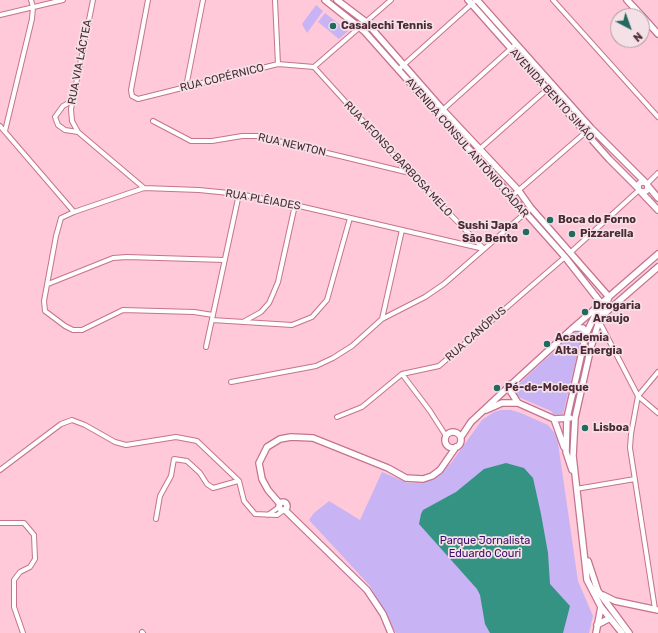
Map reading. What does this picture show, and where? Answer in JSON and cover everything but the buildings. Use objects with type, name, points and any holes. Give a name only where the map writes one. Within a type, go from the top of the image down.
[{"type":"street","points":[[5,131],[32,19],[33,7],[31,0]]},
{"type":"street","points":[[0,15],[63,0]]},
{"type":"street","name":"RUA VIA LÁCTEA","points":[[78,132],[72,121],[72,101],[93,0]]},
{"type":"street","name":"RUA COPÉRNICO","points":[[148,0],[131,90],[132,96],[138,99],[278,64],[314,68]]},
{"type":"street","points":[[186,87],[203,0]]},
{"type":"street","points":[[275,0],[278,64]]},
{"type":"street","name":"AVENIDA CONSUL ANTÔNIO CADAR","points":[[325,0],[360,28],[473,156],[512,196],[524,213],[565,257],[601,303]]},
{"type":"street","name":"AVENIDA CONSUL ANTÔNIO CADAR","points":[[337,0],[366,22],[443,110],[519,191],[531,208],[609,297]]},
{"type":"street","points":[[314,68],[391,0]]},
{"type":"street","points":[[554,0],[658,118]]},
{"type":"street","points":[[628,0],[635,8]]},
{"type":"street","points":[[398,70],[473,1]]},
{"type":"street","name":"AVENIDA BENTO SIMÃO","points":[[473,1],[516,44],[591,128],[658,198]]},
{"type":"street","name":"AVENIDA BENTO SIMÃO","points":[[473,1],[547,89],[658,210]]},
{"type":"street","points":[[650,25],[658,34]]},
{"type":"street","points":[[437,115],[516,44]]},
{"type":"street","name":"RUA AFONSO BARBOSA MELO","points":[[314,68],[410,173],[484,249]]},
{"type":"street","points":[[473,156],[553,84]]},
{"type":"street","points":[[72,101],[63,106],[55,117],[58,124],[65,130],[78,132],[144,188]]},
{"type":"street","name":"RUA NEWTON","points":[[152,121],[191,141],[212,141],[242,136],[257,136],[410,173]]},
{"type":"street","points":[[0,126],[74,212]]},
{"type":"street","points":[[512,196],[591,128]]},
{"type":"street","points":[[571,252],[639,190],[646,191],[646,184],[658,173]]},
{"type":"street","name":"RUA PLÊIADES","points":[[213,315],[194,312],[123,310],[82,330],[73,330],[45,311],[44,301],[56,236],[61,218],[74,212],[144,188],[199,190],[239,194],[294,205],[484,249]]},
{"type":"street","points":[[206,347],[239,194]]},
{"type":"street","points":[[243,322],[261,312],[269,303],[273,294],[278,282],[294,205]]},
{"type":"street","points":[[232,382],[316,366],[352,346],[382,319],[438,289],[531,208]]},
{"type":"street","points":[[212,320],[292,325],[312,317],[327,300],[350,218]]},
{"type":"street","points":[[382,319],[402,230]]},
{"type":"street","points":[[402,374],[448,434],[459,434],[478,414],[572,328],[658,254]]},
{"type":"street","points":[[48,284],[113,258],[127,256],[224,260]]},
{"type":"street","name":"RUA CANÓPUS","points":[[337,417],[362,407],[379,395],[387,385],[402,374],[439,366],[565,257]]},
{"type":"street","points":[[601,318],[658,267]]},
{"type":"street","points":[[574,478],[575,418],[591,347],[609,297]]},
{"type":"street","points":[[566,452],[567,418],[586,334],[601,303]]},
{"type":"street","points":[[601,318],[638,396],[658,413]]},
{"type":"street","points":[[572,328],[580,327],[586,334],[591,347]]},
{"type":"street","points":[[598,591],[606,599],[657,609],[630,448],[638,396],[658,372]]},
{"type":"street","points":[[511,384],[511,392],[518,403]]},
{"type":"street","points":[[478,414],[502,403],[518,403],[554,419],[575,418]]},
{"type":"street","points":[[554,419],[574,478],[587,580],[595,597],[612,611],[629,633]]},
{"type":"street","points":[[0,470],[61,424],[72,420],[86,425],[115,442],[126,445],[176,437],[197,441],[239,481],[244,502],[255,514],[268,516],[283,507]]},
{"type":"street","points":[[448,434],[446,443],[453,447]]},
{"type":"street","points":[[391,633],[383,614],[369,593],[268,490],[260,475],[260,459],[268,447],[280,439],[291,437],[313,438],[388,468],[406,478],[427,478],[436,474],[448,459],[453,447],[461,442],[459,434]]},
{"type":"street","points":[[156,519],[160,496],[171,476],[174,459],[187,461],[200,473],[207,484],[213,488],[239,481]]},
{"type":"street","points":[[576,489],[635,479]]},
{"type":"street","points":[[0,523],[24,523],[34,535],[35,559],[30,567],[20,572],[14,580],[14,607],[23,633]]},
{"type":"street","points":[[584,548],[603,604],[610,618],[622,633]]},
{"type":"street","points":[[603,604],[615,601]]},
{"type":"street","points":[[612,611],[615,601]]},
{"type":"street","points":[[596,633],[603,604]]},
{"type":"street","points":[[597,625],[610,618]]},
{"type":"green space","points":[[316,5],[323,11],[307,33],[302,24]]},
{"type":"green space","name":"Casalechi Tennis","points":[[325,13],[348,31],[339,39],[318,22]]},
{"type":"green space","points":[[575,332],[581,333],[583,336],[582,343],[579,347],[563,414],[554,415],[551,411],[516,396],[514,390],[516,383],[520,383]]},
{"type":"green space","name":"Parque Jornalista Eduardo Couri","points":[[511,410],[521,413],[548,425],[557,436],[578,581],[593,616],[589,633],[396,633],[370,586],[309,520],[314,513],[329,501],[360,520],[382,472],[408,483],[425,482],[436,477],[451,463],[482,420],[494,412]]},
{"type":"shaded area","points":[[506,463],[524,468],[533,478],[548,553],[550,584],[570,606],[563,633],[490,633],[485,624],[480,595],[477,589],[419,524],[423,510],[456,492],[484,469]]},
{"type":"place","name":"Casalechi Tennis","points":[[333,26]]},
{"type":"place","name":"Boca do Forno","points":[[550,220]]},
{"type":"place","name":"Sushi Japa São Bento","points":[[526,232]]},
{"type":"place","name":"Pizzarella","points":[[572,234]]},
{"type":"place","name":"Drogaria Araujo","points":[[585,312]]},
{"type":"place","name":"Academia Alta Energia","points":[[547,344]]},
{"type":"place","name":"Pé-de-Moleque","points":[[497,388]]},
{"type":"place","name":"Lisboa","points":[[585,428]]}]
